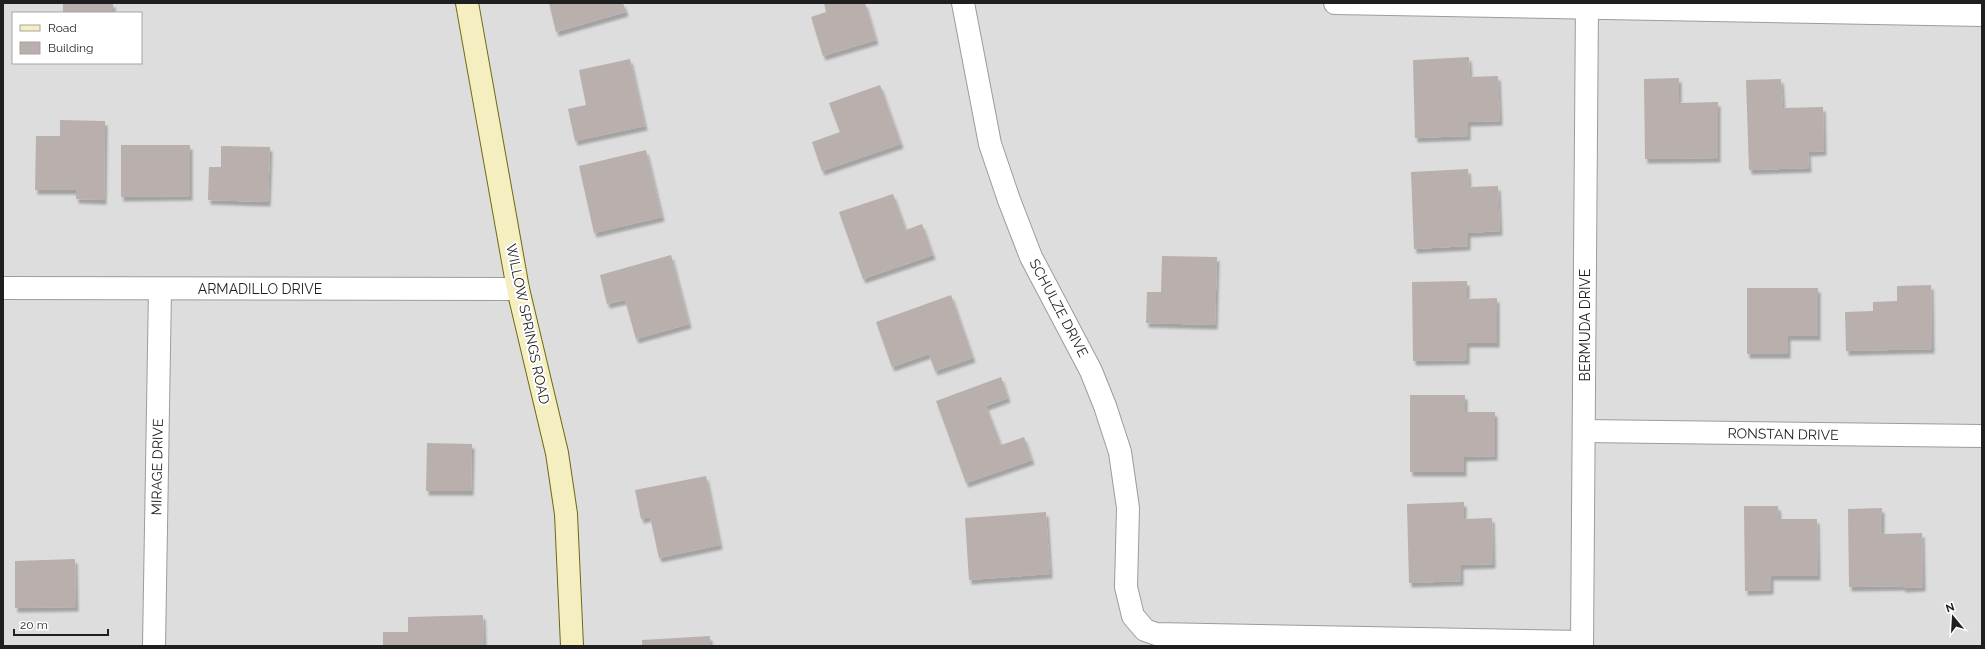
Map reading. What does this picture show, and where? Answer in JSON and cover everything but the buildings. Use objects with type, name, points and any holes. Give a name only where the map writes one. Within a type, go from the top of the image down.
[{"type":"street","name":"WILLOW SPRINGS ROAD","points":[[467,3],[518,289],[557,453],[566,514],[572,646]]},
{"type":"street","name":"SCHULZE DRIVE","points":[[963,3],[990,144],[1009,200],[1031,256],[1091,371],[1106,406],[1120,452],[1128,508],[1126,587],[1133,616],[1145,630],[1156,634],[1582,644]]},
{"type":"street","points":[[1335,3],[1587,6],[1982,15]]},
{"type":"street","name":"BERMUDA DRIVE","points":[[1582,644],[1587,6]]},
{"type":"street","name":"ARMADILLO DRIVE","points":[[3,288],[518,289]]},
{"type":"street","name":"MIRAGE DRIVE","points":[[154,646],[160,289]]},
{"type":"street","name":"RONSTAN DRIVE","points":[[1584,431],[1982,436]]},
{"type":"shaded area","points":[[3,3],[1982,3],[1982,646],[3,646]]}]
